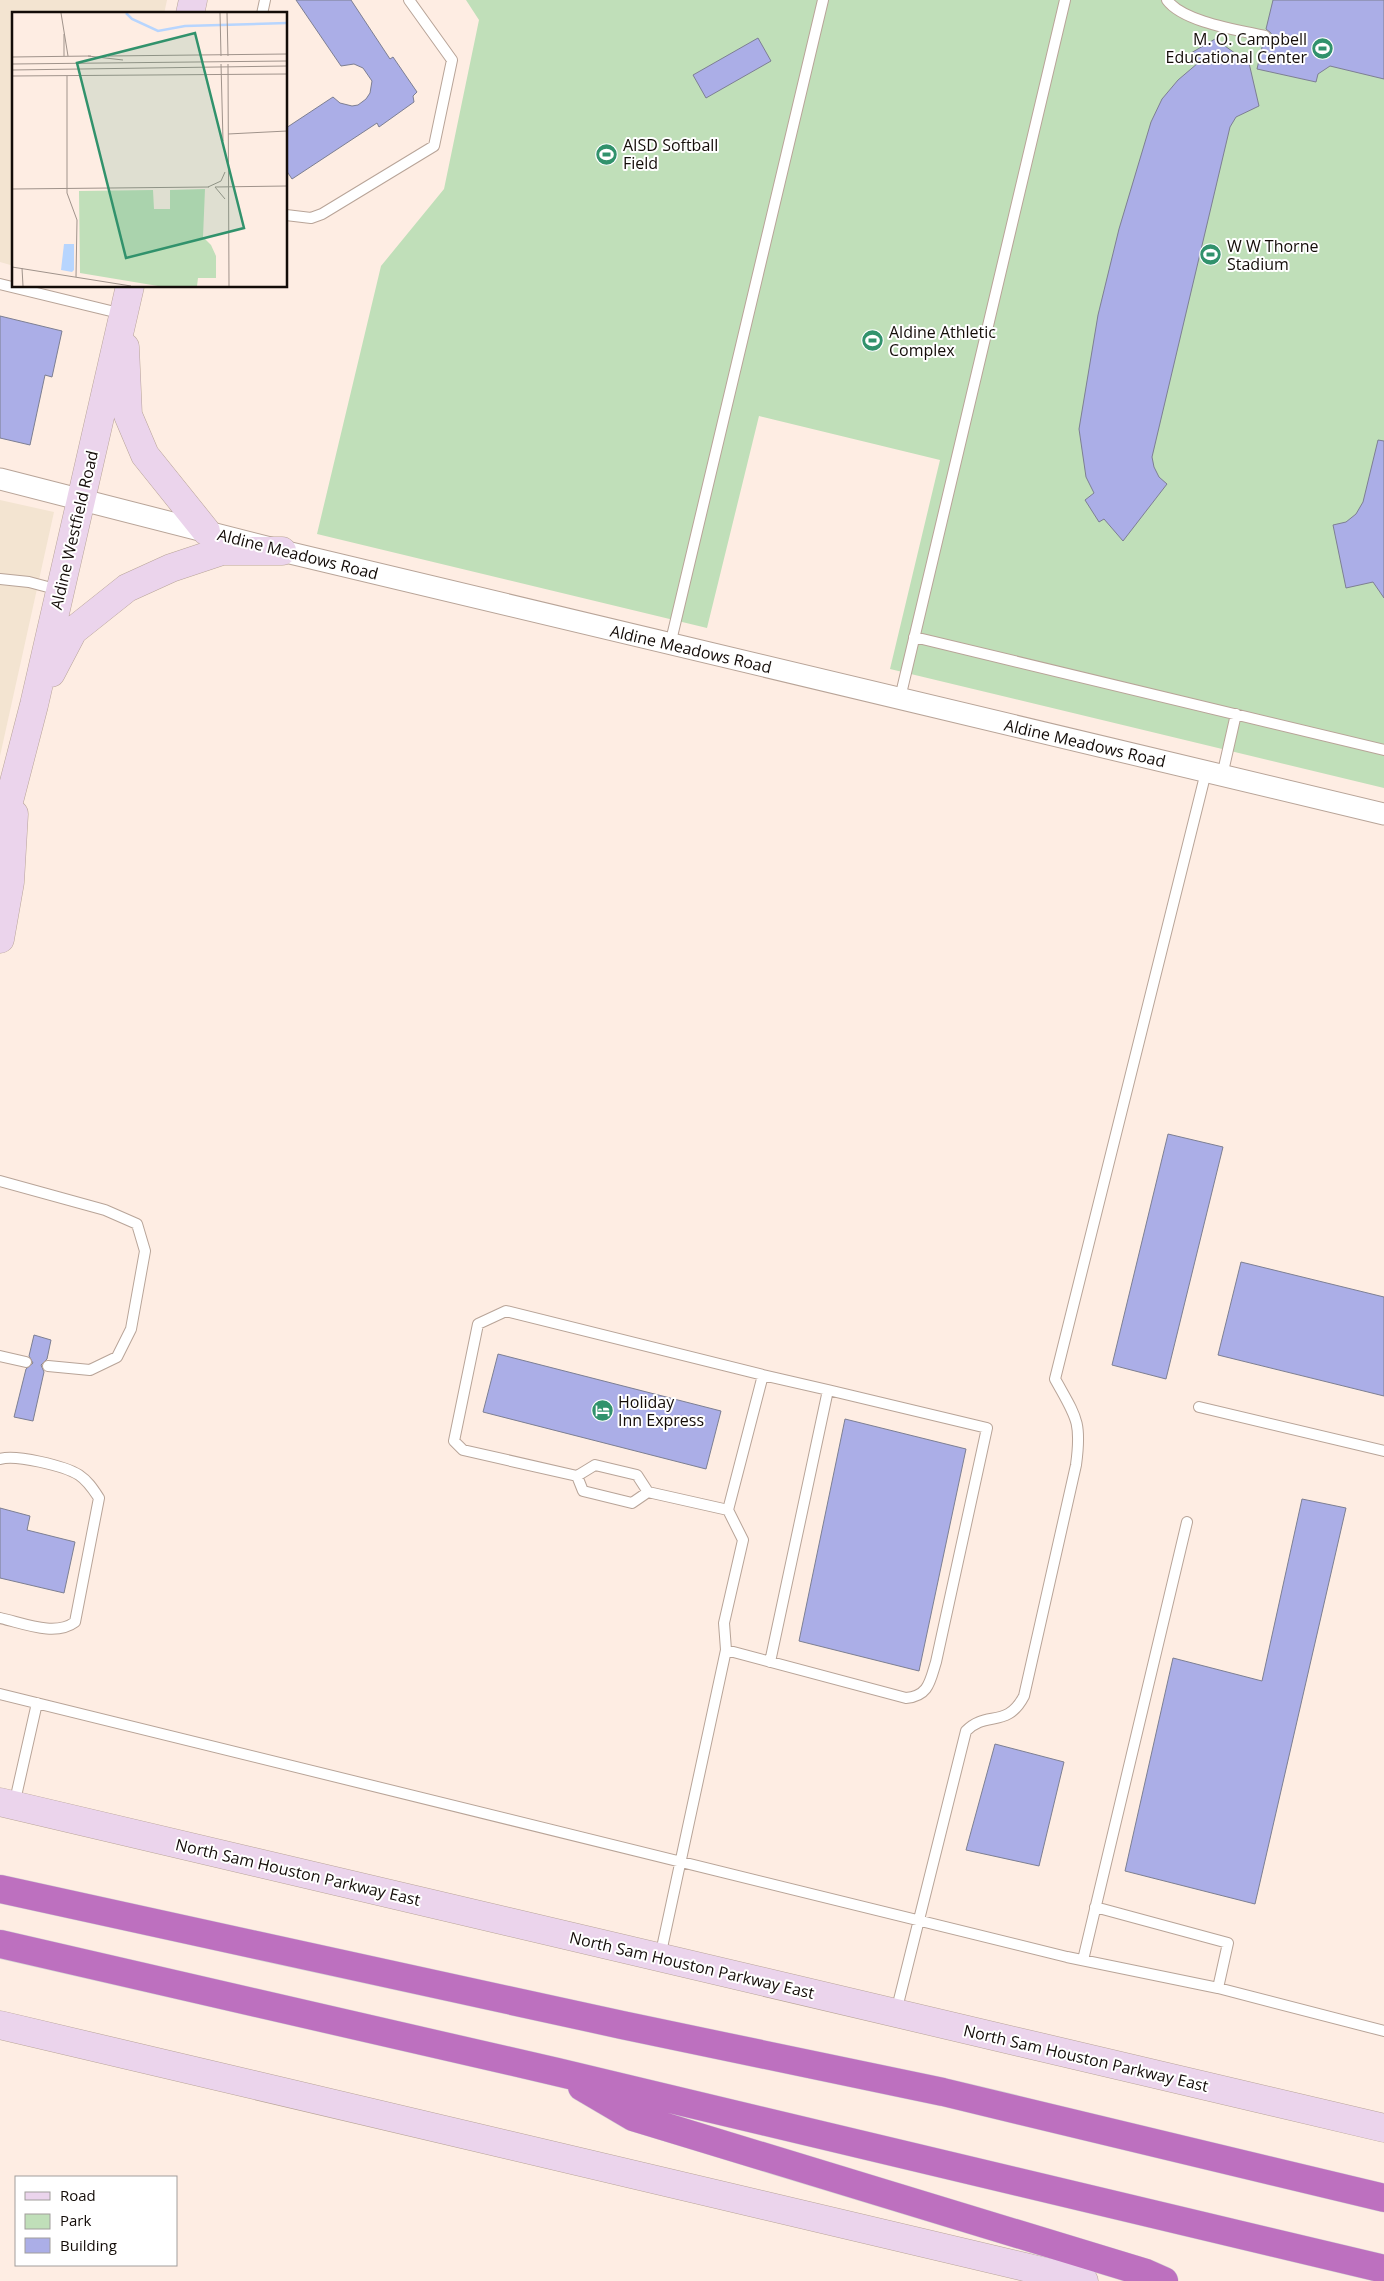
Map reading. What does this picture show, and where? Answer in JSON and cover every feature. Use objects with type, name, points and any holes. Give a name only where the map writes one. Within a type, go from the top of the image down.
[{"type":"highway","points":[[0,1889],[632,2027],[943,2092],[1376,2196]]},
{"type":"highway","points":[[0,1944],[557,2072],[1384,2269]]},
{"type":"highway","points":[[557,2072],[633,2117],[1146,2273],[1164,2281]]},
{"type":"main road","name":"Aldine Westfield Road","points":[[0,834],[10,781],[34,705],[130,288]]},
{"type":"main road","points":[[124,314],[128,415],[146,455],[206,531]]},
{"type":"main road","points":[[34,705],[73,631],[127,588],[171,568],[222,552],[282,551]]},
{"type":"main road","name":"Aldine Westfield Road","points":[[0,939],[10,882],[10,781]]},
{"type":"main road","name":"North Sam Houston Parkway East","points":[[7,1804],[1384,2128]]},
{"type":"main road","points":[[0,2025],[1084,2281]]},
{"type":"street","name":"Aldine Meadows Road","points":[[0,479],[282,551],[670,645],[1384,814]]},
{"type":"lane","points":[[288,215],[311,218],[322,214],[434,146],[452,60],[409,0]]},
{"type":"lane","points":[[670,645],[823,0]]},
{"type":"lane","points":[[900,698],[1065,0]]},
{"type":"lane","points":[[1167,0],[1172,7],[1214,25],[1264,36]]},
{"type":"lane","points":[[17,288],[124,314]]},
{"type":"lane","points":[[0,579],[29,582],[60,590]]},
{"type":"lane","points":[[914,637],[1384,750]]},
{"type":"lane","points":[[896,2014],[966,1731],[974,1723],[1008,1716],[1018,1707],[1024,1696],[1076,1465],[1080,1438],[1077,1418],[1056,1379],[1214,774],[1236,714]]},
{"type":"lane","points":[[0,1181],[105,1210],[137,1224],[145,1251],[130,1329],[116,1357],[90,1370],[48,1366]]},
{"type":"lane","points":[[726,1650],[906,1698],[918,1697],[927,1689],[936,1662],[987,1428],[506,1311],[478,1324],[454,1441],[463,1450],[577,1476],[595,1465],[637,1475],[648,1492],[728,1510]]},
{"type":"lane","points":[[0,1356],[26,1362]]},
{"type":"lane","points":[[660,1958],[679,1861],[726,1650],[724,1623],[743,1540],[728,1510],[763,1375]]},
{"type":"lane","points":[[770,1662],[828,1390]]},
{"type":"lane","points":[[1199,1407],[1384,1451]]},
{"type":"lane","points":[[0,1459],[7,1457],[52,1465],[77,1474],[91,1485],[99,1498],[75,1622],[67,1628],[57,1630],[0,1618]]},
{"type":"lane","points":[[577,1476],[583,1491],[632,1503],[648,1492]]},
{"type":"lane","points":[[1083,1960],[1187,1522]]},
{"type":"lane","points":[[0,1694],[1083,1960],[1218,1988],[1384,2031]]},
{"type":"lane","points":[[7,1804],[37,1703]]},
{"type":"lane","points":[[1095,1907],[1228,1943],[1218,1988]]},
{"type":"shaded area","points":[[0,0],[167,0],[164,12],[12,12],[12,265],[0,262]]},
{"type":"shaded area","points":[[0,500],[54,512],[0,756]]},
{"type":"green space","name":"Aldine Athletic Complex","points":[[466,0],[1384,0],[1384,788],[890,669],[940,460],[759,416],[707,628],[317,534],[381,266],[444,189],[479,20]]},
{"type":"building","points":[[296,0],[351,0],[390,59],[393,57],[417,92],[413,96],[414,102],[379,127],[377,123],[292,179],[288,173],[288,127],[333,97],[340,103],[352,106],[358,105],[370,93],[372,81],[363,68],[354,64],[341,66]]},
{"type":"building","name":"M. O. Campbell Educational Center","points":[[1273,0],[1384,0],[1384,79],[1330,66],[1318,74],[1316,82],[1257,69],[1263,43],[1268,42],[1272,38],[1271,33],[1266,29]]},
{"type":"building","points":[[758,38],[771,61],[706,98],[693,75]]},
{"type":"building","points":[[1215,39],[1249,63],[1259,106],[1236,117],[1230,127],[1152,457],[1159,477],[1167,484],[1123,541],[1104,519],[1099,522],[1085,500],[1094,493],[1086,477],[1079,429],[1098,315],[1119,229],[1151,122],[1162,99],[1178,80],[1198,63],[1191,53]]},
{"type":"building","points":[[0,316],[62,331],[52,377],[45,375],[30,445],[0,438]]},
{"type":"building","points":[[1378,440],[1384,441],[1384,598],[1373,582],[1346,588],[1333,525],[1346,522],[1356,514],[1363,502]]},
{"type":"building","points":[[1168,1134],[1223,1147],[1166,1379],[1112,1365]]},
{"type":"building","points":[[1241,1262],[1384,1297],[1384,1396],[1218,1355]]},
{"type":"building","points":[[34,1335],[51,1340],[47,1359],[41,1365],[44,1372],[33,1421],[14,1417],[26,1369],[33,1363],[29,1356]]},
{"type":"building","name":"Holiday Inn Express","points":[[498,1354],[721,1411],[706,1469],[483,1412]]},
{"type":"building","points":[[845,1419],[966,1449],[919,1671],[799,1641]]},
{"type":"building","points":[[1302,1499],[1346,1508],[1255,1904],[1125,1871],[1173,1658],[1262,1681]]},
{"type":"building","points":[[0,1508],[30,1516],[27,1530],[75,1542],[64,1593],[0,1578]]},
{"type":"building","points":[[995,1744],[1064,1762],[1039,1866],[966,1850]]},
{"type":"place","name":"M. O. Campbell Educational Center","points":[[1323,48]]},
{"type":"place","name":"AISD Softball Field","points":[[607,154]]},
{"type":"place","name":"W W Thorne Stadium","points":[[1211,255]]},
{"type":"place","name":"Aldine Athletic Complex","points":[[873,341]]},
{"type":"place","name":"Holiday Inn Express","points":[[602,1411]]}]
